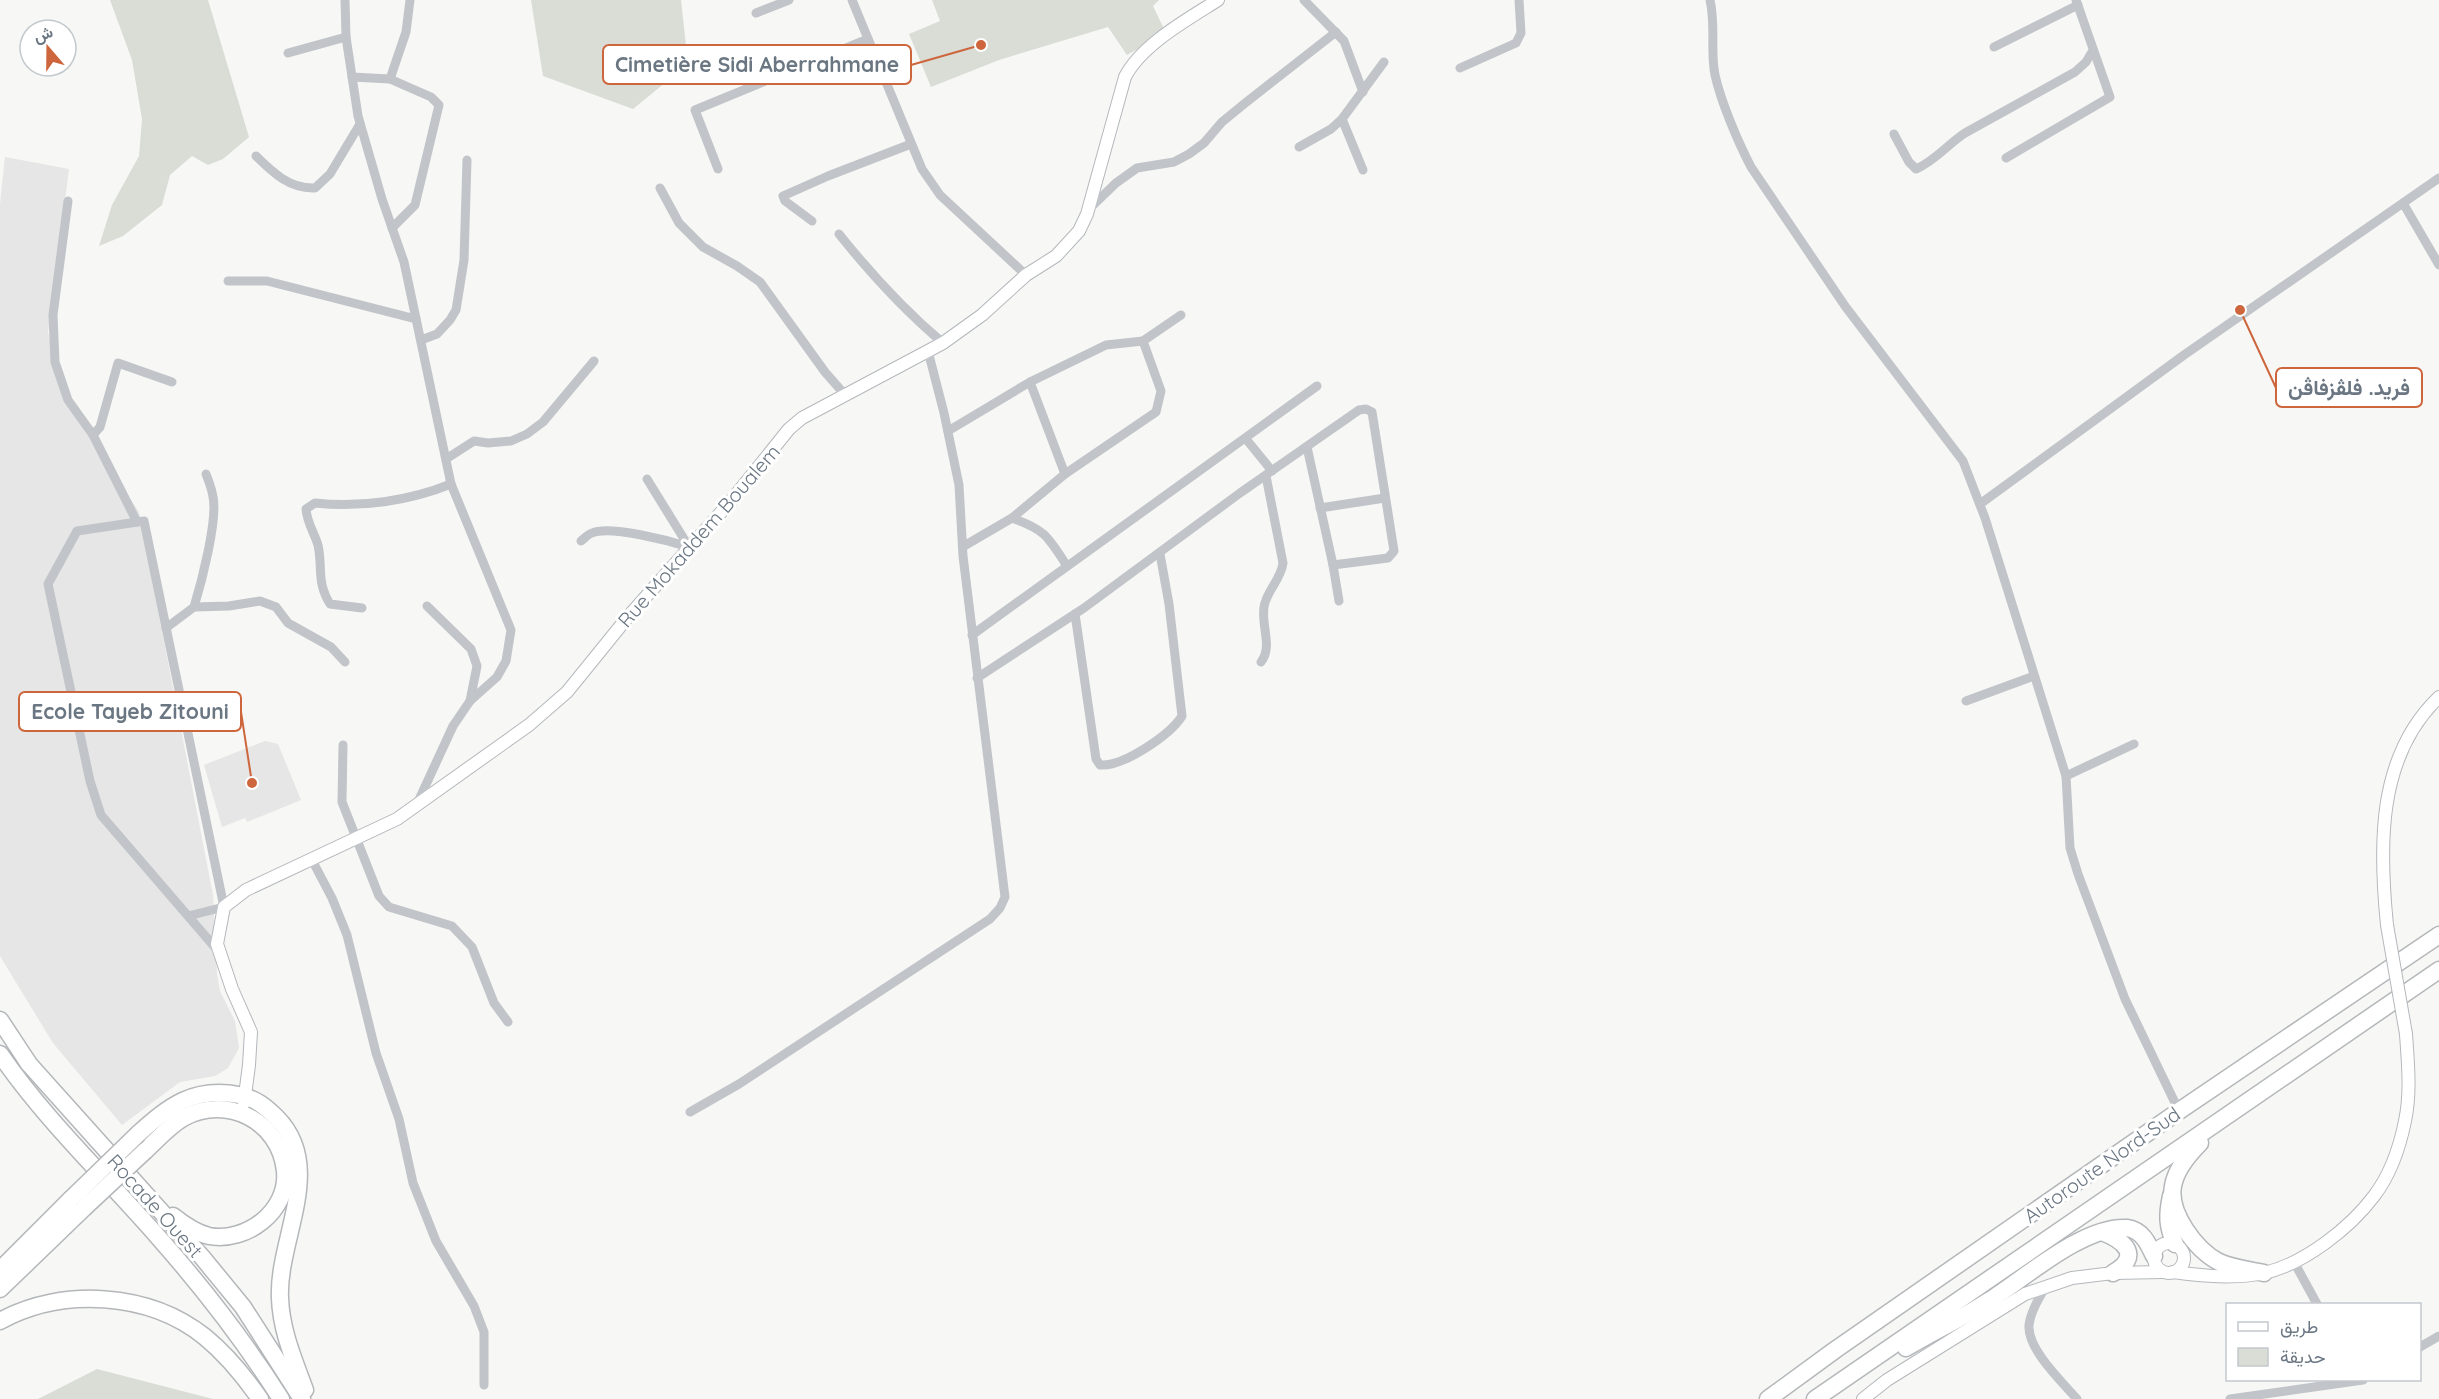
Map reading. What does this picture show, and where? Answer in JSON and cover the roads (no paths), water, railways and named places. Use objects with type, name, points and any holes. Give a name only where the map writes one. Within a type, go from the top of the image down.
[{"type":"highway","name":"Autoroute Nord-Sud","points":[[1768,1399],[2179,1112],[2439,935]]},
{"type":"highway","name":"Autoroute Nord-Sud","points":[[1815,1399],[2439,970]]},
{"type":"highway","name":"Rocade Ouest","points":[[0,1020],[29,1064],[202,1257],[243,1307],[276,1355],[302,1399]]},
{"type":"highway","points":[[0,1054],[45,1113],[159,1238],[217,1306],[280,1399]]},
{"type":"highway","points":[[0,1289],[138,1134],[165,1110],[185,1099],[210,1093],[245,1096],[265,1107],[286,1127],[297,1152],[300,1180],[283,1267],[280,1296],[284,1329],[309,1399]]},
{"type":"highway","points":[[3,1266],[145,1151],[182,1118],[204,1109],[225,1108],[241,1113],[257,1121],[270,1132],[281,1150],[286,1173],[281,1197],[268,1216],[253,1229],[233,1236],[209,1236],[186,1226],[153,1202]]},
{"type":"highway","points":[[2179,1247],[2168,1227],[2167,1215],[2172,1188],[2182,1164],[2220,1122]]},
{"type":"highway","points":[[2172,1188],[2175,1205],[2184,1228],[2204,1252],[2220,1262],[2264,1273]]},
{"type":"highway","points":[[1833,1385],[1876,1365],[1988,1302],[2088,1237],[2102,1232],[2129,1228],[2143,1236],[2154,1256]]},
{"type":"highway","points":[[2102,1232],[2120,1239],[2127,1248],[2128,1259],[2124,1267],[2113,1273]]},
{"type":"highway","points":[[0,1321],[32,1307],[56,1301],[116,1300],[146,1308],[173,1318],[204,1336],[240,1370],[260,1399]]},
{"type":"street","points":[[345,0],[346,37],[360,124],[404,262],[451,484],[511,630],[508,652],[502,669],[497,677],[470,701],[453,726],[417,804]]},
{"type":"street","points":[[390,79],[406,32],[410,0]]},
{"type":"street","points":[[756,13],[789,0]]},
{"type":"street","points":[[852,0],[922,169],[940,195],[1026,275]]},
{"type":"street","name":"Rue Mokaddem Boualem","points":[[224,907],[246,890],[397,819],[475,766],[529,725],[567,692],[689,547],[731,501],[789,429],[802,418],[943,344],[982,315],[1026,275],[1056,256],[1079,231],[1087,211],[1119,97],[1131,65],[1146,50],[1218,0]]},
{"type":"street","points":[[1304,0],[1344,41],[1363,92]]},
{"type":"street","points":[[1460,68],[1516,43],[1521,33],[1519,0]]},
{"type":"street","points":[[1710,0],[1714,19],[1715,74],[1739,142],[1751,167],[1845,306],[1963,461],[1980,504],[2066,776],[2070,848],[2078,874],[2125,999],[2179,1112]]},
{"type":"street","points":[[1995,47],[2077,2],[2092,52],[2110,97],[2006,158]]},
{"type":"street","points":[[1087,211],[1116,183],[1137,168],[1174,162],[1189,154],[1204,143],[1222,122],[1336,32]]},
{"type":"street","points":[[288,53],[346,37]]},
{"type":"street","points":[[718,169],[694,110],[868,39]]},
{"type":"street","points":[[1894,134],[1909,162],[1916,168],[1924,165],[1965,133],[2075,72],[2092,52]]},
{"type":"street","points":[[1299,147],[1331,129],[1342,119],[1384,63]]},
{"type":"street","points":[[352,77],[390,79],[431,97],[439,105],[415,205],[392,228]]},
{"type":"street","points":[[1342,119],[1363,170]]},
{"type":"street","points":[[256,156],[274,175],[302,189],[315,188],[330,174],[360,124]]},
{"type":"street","points":[[812,221],[785,201],[783,196],[911,144]]},
{"type":"street","points":[[421,340],[437,334],[456,310],[464,260],[467,160]]},
{"type":"street","points":[[1980,504],[2184,355],[2439,178]]},
{"type":"street","points":[[660,188],[679,223],[703,247],[760,282],[825,372],[846,396]]},
{"type":"street","points":[[68,201],[53,315],[55,362],[68,400],[93,435],[137,522]]},
{"type":"street","points":[[2403,203],[2439,265]]},
{"type":"street","points":[[839,234],[878,282],[912,317],[943,344]]},
{"type":"street","points":[[228,282],[267,281],[416,319]]},
{"type":"street","points":[[948,431],[1030,382],[1106,345],[1143,341],[1181,315]]},
{"type":"street","points":[[964,546],[1012,518],[1065,474],[1156,412],[1161,391],[1143,341]]},
{"type":"street","points":[[690,1112],[739,1084],[806,1037],[990,919],[1000,908],[1005,897],[963,556],[959,484],[928,351]]},
{"type":"street","points":[[446,459],[474,441],[488,443],[511,441],[527,434],[543,422],[594,361]]},
{"type":"street","points":[[93,435],[100,427],[118,363],[172,382]]},
{"type":"street","points":[[1030,382],[1065,474]]},
{"type":"street","points":[[972,635],[1317,386]]},
{"type":"street","points":[[977,678],[1075,614],[1359,410],[1366,409],[1372,412],[1393,542],[1392,556],[1333,565]]},
{"type":"street","points":[[1246,439],[1269,473],[1283,563],[1282,571],[1264,604],[1263,625],[1267,647],[1266,656],[1261,662]]},
{"type":"street","points":[[1307,447],[1339,601]]},
{"type":"street","points":[[194,607],[203,579],[213,517],[214,498],[206,474]]},
{"type":"street","points":[[646,479],[689,547]]},
{"type":"street","points":[[362,608],[330,604],[324,594],[319,578],[321,559],[317,541],[307,521],[306,509],[315,503],[339,506],[424,495],[451,484]]},
{"type":"street","points":[[1320,508],[1385,498]]},
{"type":"street","points":[[1012,518],[1039,528],[1047,534],[1067,566]]},
{"type":"street","points":[[221,954],[101,815],[90,781],[48,584],[76,531],[144,521],[224,907],[218,944],[232,989],[251,1032],[249,1065],[241,1113]]},
{"type":"street","points":[[581,541],[593,532],[614,531],[669,540],[689,547]]},
{"type":"street","points":[[1075,614],[1096,759],[1100,765],[1106,765],[1130,758],[1182,716],[1169,604],[1160,554]]},
{"type":"street","points":[[166,628],[194,607],[229,606],[260,601],[276,607],[288,623],[331,647],[345,662]]},
{"type":"street","points":[[427,606],[471,649],[477,666],[470,701]]},
{"type":"street","points":[[1966,701],[2034,676]]},
{"type":"street","points":[[1863,1399],[1887,1380],[2002,1306],[2046,1285],[2073,1278],[2113,1273],[2168,1272],[2205,1276],[2264,1273],[2294,1262],[2318,1248],[2353,1219],[2375,1195],[2399,1144],[2408,1101],[2406,1034],[2387,925],[2382,872],[2382,838],[2389,787],[2403,747],[2424,713],[2439,697]]},
{"type":"street","points":[[2066,776],[2134,744]]},
{"type":"street","points":[[343,746],[342,802],[379,896],[389,907],[452,926],[472,947],[495,1003],[508,1022]]},
{"type":"street","points":[[312,860],[332,898],[347,935],[376,1053],[399,1119],[413,1183],[436,1241],[474,1306],[484,1332],[484,1385]]},
{"type":"street","points":[[188,916],[224,907]]},
{"type":"street","points":[[221,1093],[236,1085],[246,1073],[249,1065]]},
{"type":"street","points":[[2137,1272],[2147,1268],[2161,1244],[2166,1242],[2179,1247],[2205,1276]]},
{"type":"street","points":[[2154,1256],[2156,1265],[2168,1272],[2178,1270],[2184,1261],[2179,1247]]},
{"type":"street","points":[[2294,1262],[2317,1303]]},
{"type":"street","points":[[2046,1285],[2034,1309],[2029,1327],[2033,1341],[2043,1359],[2077,1399]]},
{"type":"street","points":[[2421,1346],[2439,1336]]},
{"type":"street","points":[[2229,1399],[2353,1381]]},
{"type":"place","name":"Cimetière Sidi Aberrahmane","points":[[981,45]]},
{"type":"place","name":"فريد. فلڤزفاڤن","points":[[2240,310]]},
{"type":"place","name":"Ecole Tayeb Zitouni","points":[[252,783]]}]
